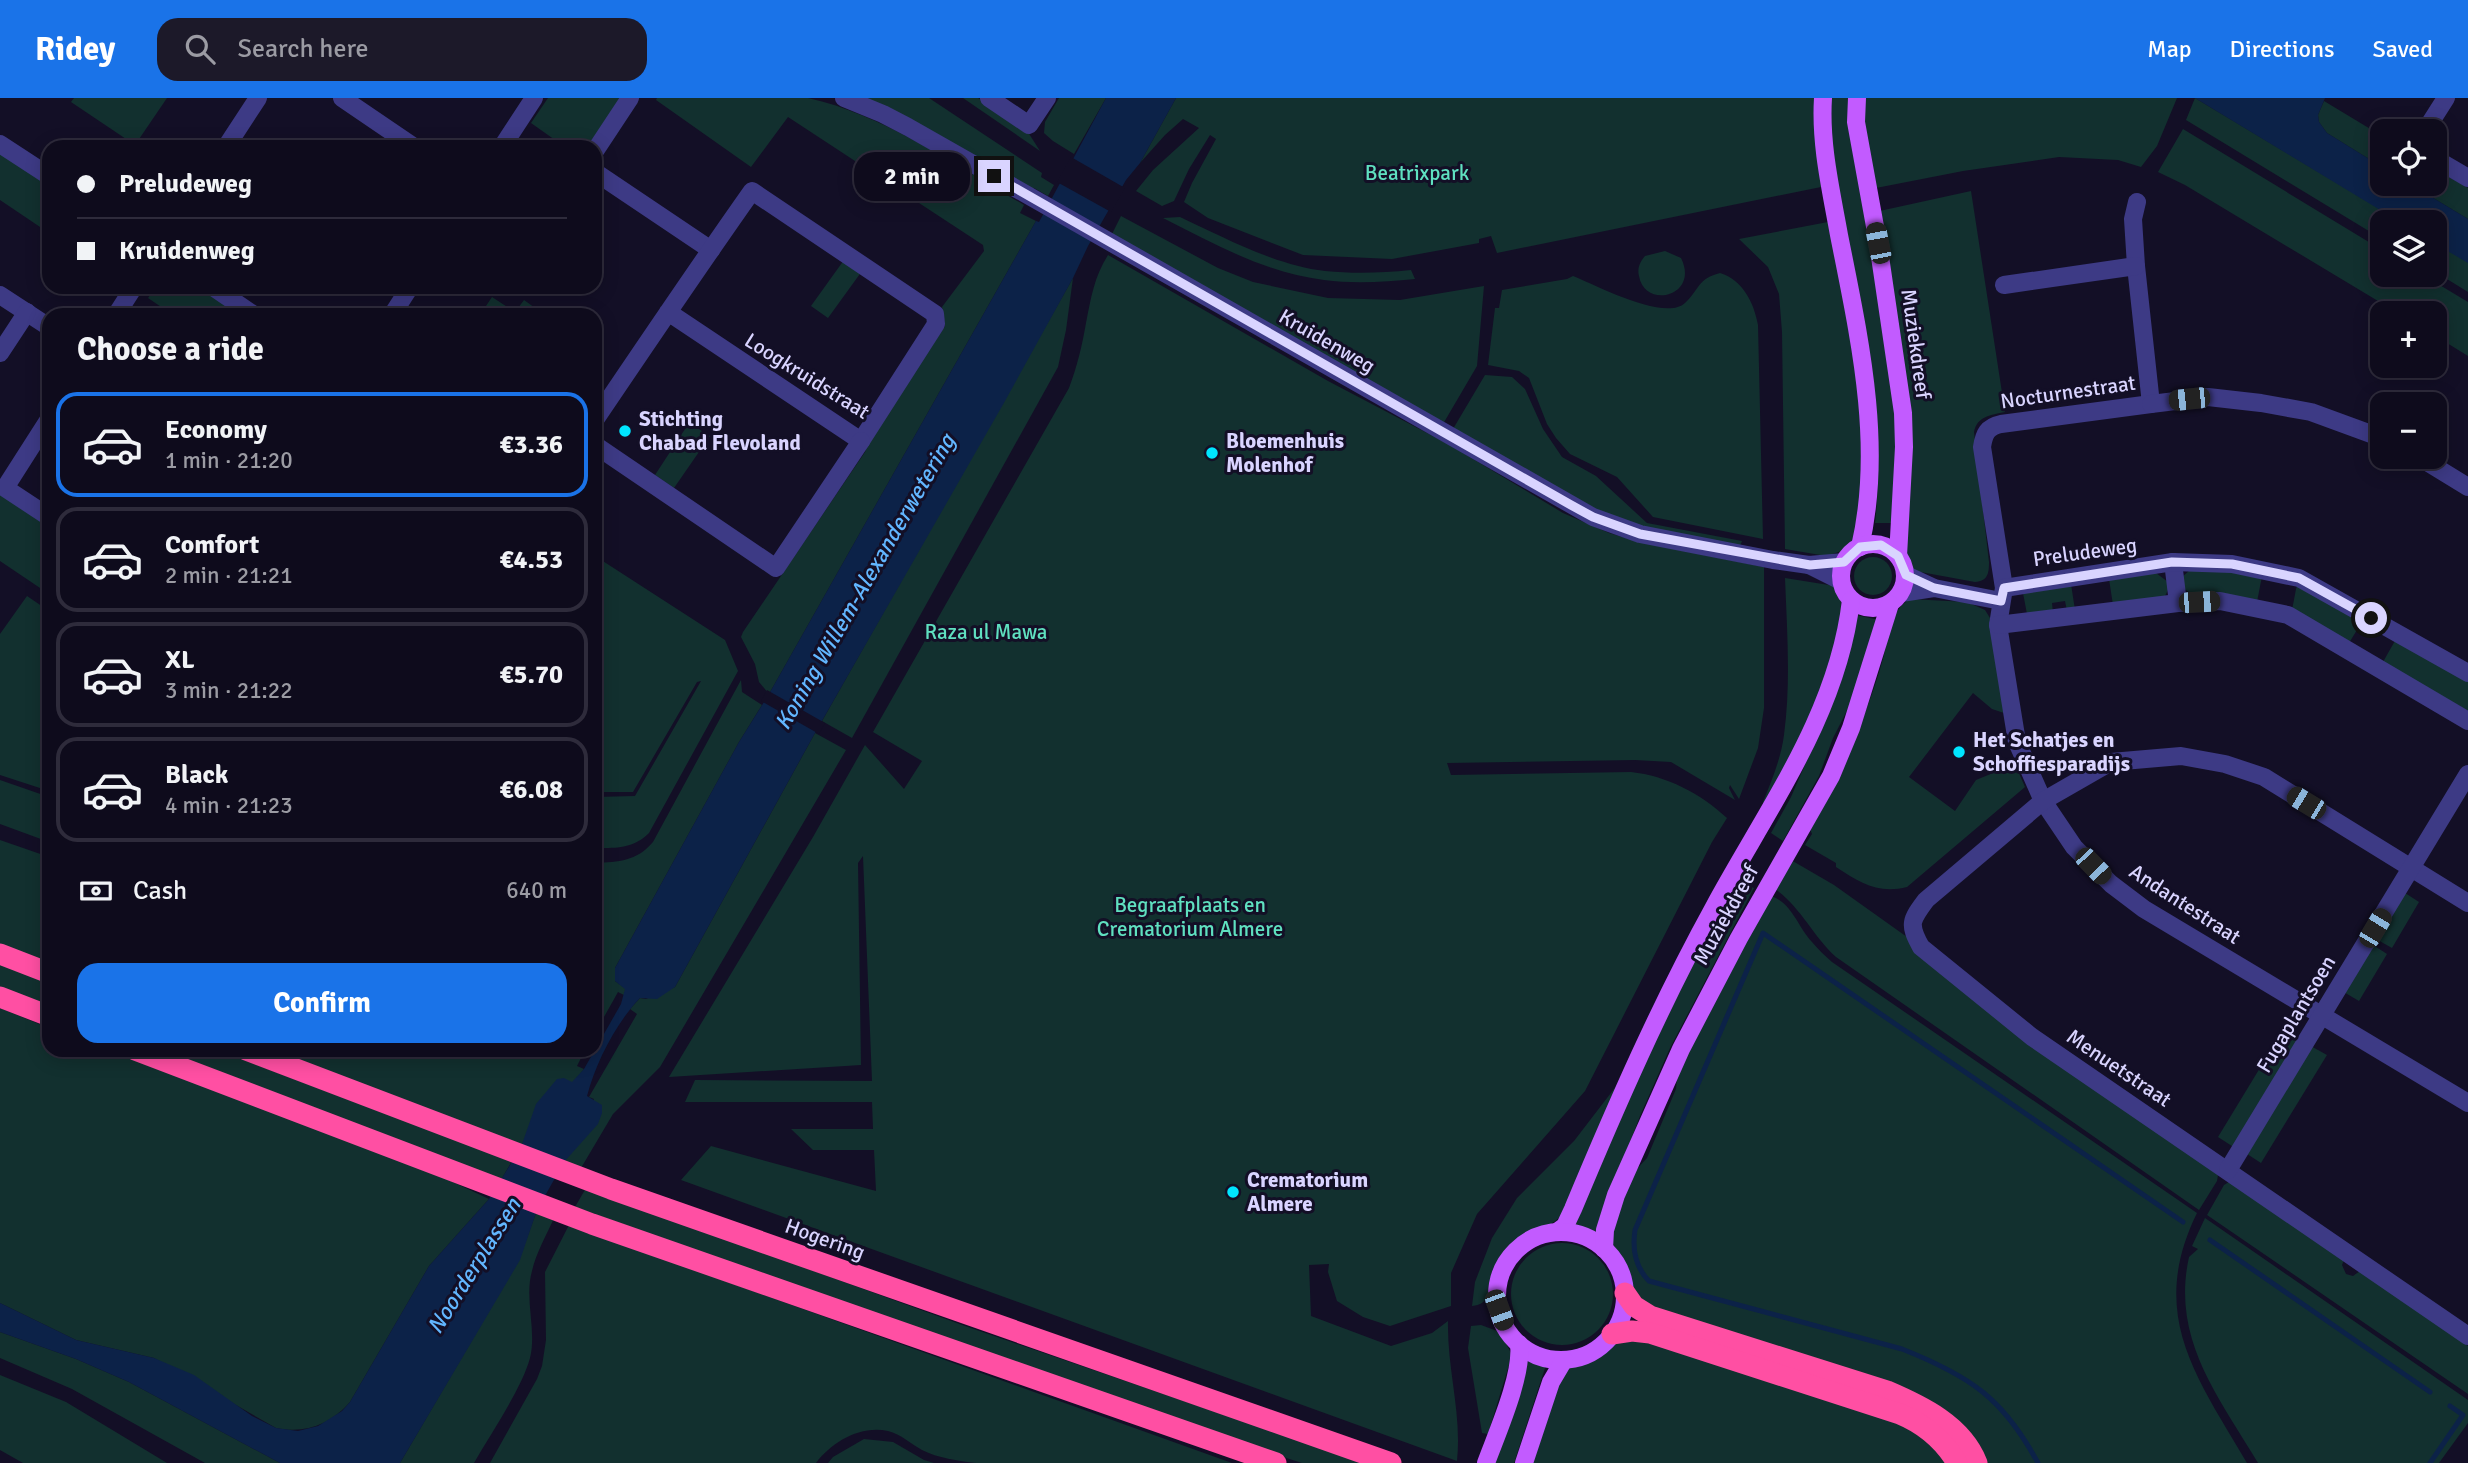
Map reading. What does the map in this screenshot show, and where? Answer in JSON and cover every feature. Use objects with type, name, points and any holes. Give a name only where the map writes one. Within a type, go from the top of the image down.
[{"type":"highway","points":[[0,954],[42,970]]},
{"type":"highway","points":[[0,997],[42,1013]]},
{"type":"highway","points":[[153,1057],[592,1224],[1276,1463]]},
{"type":"highway","name":"Hogering","points":[[264,1057],[611,1189],[1391,1463]]},
{"type":"highway","points":[[1625,1293],[1634,1306],[1650,1316],[1887,1391],[1918,1404],[1945,1423],[1959,1437],[1977,1463]]},
{"type":"highway","points":[[1612,1334],[1632,1331],[1650,1333],[1900,1414],[1918,1422],[1941,1441],[1957,1463]]},
{"type":"main road","points":[[1823,98],[1826,164],[1863,360],[1870,452],[1866,519],[1860,547],[1844,562],[1841,580],[1843,588],[1852,600],[1870,608],[1895,599],[1906,575],[1898,556],[1881,545],[1860,547]]},
{"type":"main road","name":"Muziekdreef","points":[[1857,98],[1856,122],[1878,243],[1903,413],[1904,447],[1898,556]]},
{"type":"main road","name":"Muziekdreef","points":[[1604,1249],[1605,1230],[1616,1195],[1681,1049],[1831,776],[1895,599]]},
{"type":"main road","name":"Muziekdreef","points":[[1557,1232],[1565,1226],[1573,1209],[1661,1008],[1714,906],[1805,747],[1822,706],[1852,600]]},
{"type":"main road","points":[[1546,1233],[1573,1233],[1590,1239],[1604,1249],[1615,1262],[1625,1293],[1622,1315],[1612,1334],[1591,1353],[1564,1360],[1542,1357],[1519,1344],[1504,1326],[1497,1292],[1501,1274],[1510,1258],[1522,1245],[1546,1233]]},
{"type":"main road","points":[[1486,1463],[1517,1371],[1519,1344]]},
{"type":"main road","points":[[1524,1463],[1551,1382],[1564,1360]]},
{"type":"street","points":[[231,140],[258,98]]},
{"type":"street","points":[[342,98],[404,140]]},
{"type":"street","points":[[507,140],[534,98]]},
{"type":"street","points":[[602,141],[631,98]]},
{"type":"street","name":"Kruidenweg","points":[[844,98],[883,114],[1593,517],[1640,534],[1810,565],[1844,562]]},
{"type":"street","points":[[989,98],[1029,125],[1047,98]]},
{"type":"street","points":[[2433,119],[2446,98]]},
{"type":"street","points":[[0,144],[42,171]]},
{"type":"street","points":[[2447,166],[2468,178]]},
{"type":"street","points":[[602,177],[711,250],[602,410]]},
{"type":"street","name":"Loogkruidstraat","points":[[668,312],[860,441],[936,324],[935,314],[752,191],[711,250]]},
{"type":"street","name":"Nocturnestraat","points":[[2002,595],[1982,447],[1984,433],[2001,424],[2151,404],[2136,266],[2133,219],[2137,202]]},
{"type":"street","points":[[2004,285],[2136,266]]},
{"type":"street","points":[[223,294],[244,308]]},
{"type":"street","points":[[0,295],[42,322]]},
{"type":"street","points":[[0,353],[27,312]]},
{"type":"street","points":[[2151,404],[2208,397],[2261,403],[2311,412],[2370,434]]},
{"type":"street","points":[[42,430],[5,488],[42,512]]},
{"type":"street","points":[[602,450],[776,568],[860,441]]},
{"type":"street","points":[[2439,469],[2468,487]]},
{"type":"street","points":[[2172,562],[2178,603]]},
{"type":"street","name":"Preludeweg","points":[[1906,575],[1934,588],[2002,595],[2172,562],[2232,564],[2299,578],[2468,673]]},
{"type":"street","name":"Kruidenweg","points":[[1810,565],[1841,580]]},
{"type":"street","name":"Preludeweg","points":[[1895,599],[1934,588]]},
{"type":"street","name":"Andantestraat","points":[[2002,595],[1998,625],[2017,742],[2043,801],[2074,847],[2111,884],[2144,909],[2468,1103]]},
{"type":"street","points":[[1998,625],[2178,603],[2220,601],[2288,615],[2468,721]]},
{"type":"street","name":"Menuetstraat","points":[[2468,903],[2264,777],[2225,764],[2181,756],[2111,762],[2043,801],[1926,900],[1912,918],[1913,932],[1921,947],[2032,1037],[2468,1336]]},
{"type":"street","name":"Fugaplantsoen","points":[[2228,1170],[2468,774]]},
{"type":"green space","points":[[74,98],[167,98],[138,140],[128,140],[71,102]]},
{"type":"green space","points":[[548,98],[622,98],[594,140],[555,140],[531,123]]},
{"type":"green space","points":[[808,98],[837,106],[865,116],[946,158],[1024,205],[1020,213],[1036,221],[769,694],[759,682],[755,664],[741,637],[743,632],[865,452],[869,441],[945,326],[942,307],[984,251],[983,245],[788,117],[751,167],[656,100]]},
{"type":"green space","points":[[863,98],[929,98],[1042,173],[1041,177],[1054,185],[1048,196],[1034,188],[1031,192]]},
{"type":"green space","points":[[963,98],[978,98],[1026,129],[1040,151]]},
{"type":"green space","points":[[1059,98],[1106,98],[1074,154],[1044,133],[1045,122]]},
{"type":"green space","name":"Beatrixpark","points":[[1176,98],[1817,98],[1826,186],[1497,253],[1491,236],[1479,239],[1479,243],[1392,259],[1303,255],[1208,218],[1184,202],[1216,139],[1210,135],[1189,169],[1174,201],[1162,206],[1136,191],[1153,170],[1199,128],[1183,119],[1140,163]]},
{"type":"green space","points":[[1826,98],[1853,98],[1899,428],[1892,523],[1875,523],[1877,462],[1872,403],[1847,261]]},
{"type":"green space","points":[[1862,98],[2177,98],[2157,146],[2141,167],[2118,160],[2059,157],[1963,171],[1876,188],[1865,147]]},
{"type":"green space","points":[[2195,98],[2382,210],[2370,210],[2370,232],[2186,120]]},
{"type":"green space","points":[[2324,101],[2370,129],[2370,160],[2327,133],[2319,122],[2318,115]]},
{"type":"green space","points":[[2183,129],[2370,243],[2370,287],[2443,287],[2468,302],[2468,356],[2447,343],[2447,301],[2378,301],[2185,185],[2158,172]]},
{"type":"green space","points":[[0,153],[42,181],[42,228],[0,200]]},
{"type":"green space","points":[[2447,176],[2468,188],[2468,219],[2430,196],[2447,196]]},
{"type":"green space","points":[[1971,191],[2005,412],[1981,419],[1974,432],[1989,562],[1987,576],[1975,582],[1915,571],[1905,559],[1906,529],[1875,212]]},
{"type":"green space","points":[[1121,216],[1218,268],[1253,282],[1328,298],[1400,300],[1484,286],[1477,366],[1443,424],[1112,234]]},
{"type":"green space","points":[[1180,217],[1251,250],[1306,268],[1368,273],[1411,270],[1415,279],[1347,282],[1282,271],[1241,256],[1163,218]]},
{"type":"green space","points":[[1828,222],[1857,350],[1864,491],[1853,540],[1845,550],[1826,556],[1785,549],[1782,332],[1779,294],[1768,267],[1739,239]]},
{"type":"green space","points":[[2447,250],[2468,262],[2468,292],[2447,279]]},
{"type":"green space","points":[[1665,251],[1681,258],[1685,271],[1683,282],[1678,289],[1660,295],[1643,287],[1638,270],[1645,256]]},
{"type":"green space","points":[[1108,255],[1328,381],[1448,444],[1563,513],[1609,533],[1639,542],[1764,567],[1764,708],[1758,748],[1739,799],[1730,785],[1735,800],[1671,762],[1635,760],[1447,763],[1451,775],[1644,774],[1682,787],[1727,818],[1712,842],[1585,1091],[1477,1214],[1451,1273],[1451,1306],[1390,1326],[1363,1317],[1337,1301],[1328,1272],[1329,1264],[1309,1265],[1311,1316],[1391,1346],[1432,1333],[1448,1321],[1458,1426],[1457,1461],[681,1180],[711,1146],[876,1191],[874,1150],[813,1150],[791,1129],[873,1129],[872,1102],[685,1102],[695,1080],[872,1081],[863,856],[858,863],[861,1065],[669,1077],[865,745],[904,789],[922,761],[873,732],[1069,388],[1094,288]]},
{"type":"green space","points":[[844,260],[862,271],[828,318],[811,306]]},
{"type":"green space","points":[[1720,273],[1735,281],[1746,293],[1758,325],[1763,539],[1653,517],[1617,477],[1570,454],[1547,424],[1529,378],[1519,371],[1488,365],[1495,308],[1499,308],[1502,290],[1573,276],[1630,300],[1662,308],[1675,308],[1685,303],[1703,281]]},
{"type":"green space","points":[[1073,278],[1058,367],[852,738],[822,721]]},
{"type":"green space","points":[[151,294],[212,294],[232,308],[163,308],[148,298]]},
{"type":"green space","points":[[492,297],[509,308],[485,308]]},
{"type":"green space","points":[[524,300],[535,308],[518,308]]},
{"type":"green space","points":[[1485,375],[1512,377],[1525,389],[1543,429],[1562,457],[1596,476],[1647,523],[1742,541],[1740,546],[1619,522],[1453,429]]},
{"type":"green space","points":[[689,423],[710,436],[674,488],[655,475]]},
{"type":"green space","points":[[0,493],[42,521],[42,589],[0,561]]},
{"type":"green space","points":[[1873,557],[1886,563],[1892,576],[1886,589],[1873,595],[1860,589],[1854,576],[1860,563]]},
{"type":"green space","points":[[602,561],[725,640],[738,671],[649,833],[630,845],[602,848],[602,797],[635,796],[701,681],[697,682],[633,792],[602,792]]},
{"type":"green space","points":[[2230,569],[2262,576],[2257,602],[2192,594],[2184,589],[2182,577],[2189,571]]},
{"type":"green space","points":[[2156,573],[2168,582],[2169,588],[2165,596],[2113,605],[2109,579]]},
{"type":"green space","points":[[1785,578],[1835,586],[1841,601],[1841,620],[1836,645],[1815,705],[1766,808],[1763,802],[1781,752],[1786,715],[1788,656]]},
{"type":"green space","points":[[2071,584],[2075,610],[2067,611],[2065,601],[2052,603],[2053,613],[2027,614],[2023,593]]},
{"type":"green space","points":[[2297,584],[2363,620],[2349,643],[2292,610]]},
{"type":"green space","points":[[27,596],[42,606],[42,789],[0,775],[0,634]]},
{"type":"green space","points":[[1910,599],[1967,602],[1985,610],[1994,631],[2004,713],[1992,709],[1973,693],[1909,777],[1955,811],[1976,780],[2015,764],[2025,787],[1907,887],[1887,889],[1870,886],[1853,878],[1836,867],[1836,863],[1805,845],[1861,722],[1877,678],[1894,616]]},
{"type":"green space","points":[[1856,615],[1879,620],[1852,701],[1833,738],[1819,776],[1783,841],[1771,833],[1791,797],[1826,716]]},
{"type":"green space","points":[[2396,639],[2468,680],[2468,711],[2383,662]]},
{"type":"green space","points":[[741,680],[742,692],[762,705],[615,968],[615,981],[626,989],[624,995],[618,992],[602,1021],[602,863],[634,857],[653,842]]},
{"type":"green space","points":[[815,733],[846,750],[660,1067],[613,1114],[581,1168],[564,1162],[594,1099],[589,1097],[637,1014],[630,1009],[640,998],[646,999],[675,987]]},
{"type":"green space","points":[[0,780],[42,795],[42,839],[0,824]]},
{"type":"green space","points":[[0,840],[42,855],[42,965],[0,949]]},
{"type":"green space","points":[[1791,860],[1834,885],[1907,937],[2215,1171],[2218,1175],[2217,1181],[2199,1210],[1836,957],[1792,904],[1775,889]]},
{"type":"green space","points":[[1742,883],[1754,888],[1670,1048],[1640,1116],[1595,1233],[1575,1226],[1671,996],[1733,888]]},
{"type":"green space","points":[[2402,891],[2419,902],[2392,948],[2376,939]]},
{"type":"green space","points":[[1770,896],[1789,909],[1807,936],[1832,962],[2197,1213],[2183,1250],[2177,1283],[2178,1314],[2184,1344],[2211,1402],[2247,1463],[1987,1463],[1652,1310],[1632,1290],[1629,1274],[1613,1244],[1612,1228],[1635,1171],[1647,1158],[1676,1089],[1678,1066]]},
{"type":"green space","points":[[2370,943],[2387,954],[2359,1001],[2342,991]]},
{"type":"green space","points":[[0,964],[42,980],[42,1007],[0,991]]},
{"type":"green space","points":[[0,1008],[42,1025],[42,1057],[126,1057],[421,1167],[489,1199],[429,1266],[350,1402],[334,1417],[307,1428],[276,1428],[154,1358],[76,1340],[0,1303]]},
{"type":"green space","points":[[2283,1030],[2300,1040],[2235,1148],[2218,1137]]},
{"type":"green space","points":[[2309,1045],[2327,1055],[2261,1163],[2244,1152]]},
{"type":"green space","points":[[174,1057],[236,1057],[512,1161],[501,1180]]},
{"type":"green space","points":[[278,1057],[582,1057],[577,1066],[584,1069],[521,1147]]},
{"type":"green space","points":[[1617,1085],[1564,1213],[1509,1249],[1493,1268],[1486,1299],[1472,1306],[1475,1282],[1492,1238],[1517,1198],[1574,1141]]},
{"type":"green space","points":[[2229,1182],[2344,1260],[2342,1265],[2346,1274],[2353,1276],[2360,1271],[2468,1346],[2468,1394],[2207,1215],[2224,1185]]},
{"type":"green space","points":[[586,1188],[965,1326],[1365,1463],[1302,1463],[1187,1426],[575,1207]]},
{"type":"green space","points":[[537,1210],[555,1216],[532,1271],[529,1292],[532,1347],[526,1370],[513,1397],[474,1463],[400,1463],[519,1260]]},
{"type":"green space","points":[[2205,1218],[2468,1400],[2468,1423],[2439,1463],[2258,1463],[2214,1390],[2192,1341],[2185,1287],[2189,1257],[2198,1249],[2192,1246]]},
{"type":"green space","points":[[569,1225],[1232,1463],[976,1463],[935,1455],[897,1434],[878,1430],[857,1433],[838,1442],[816,1463],[490,1463],[542,1366],[546,1340],[545,1272]]},
{"type":"green space","points":[[1562,1243],[1591,1251],[1605,1265],[1613,1294],[1605,1323],[1591,1337],[1562,1345],[1533,1337],[1519,1323],[1511,1294],[1519,1265],[1533,1251]]},
{"type":"green space","points":[[1481,1325],[1500,1332],[1511,1353],[1488,1434],[1482,1433],[1468,1348],[1471,1326]]},
{"type":"green space","points":[[0,1332],[76,1359],[129,1382],[280,1463],[205,1463],[72,1389],[0,1358]]},
{"type":"green space","points":[[1637,1337],[1895,1421],[1930,1442],[1946,1463],[1529,1463],[1562,1375],[1572,1366],[1587,1362],[1609,1346]]},
{"type":"green space","points":[[1527,1358],[1534,1363],[1546,1365],[1514,1463],[1490,1463]]},
{"type":"green space","points":[[0,1375],[66,1402],[167,1463],[23,1463],[0,1450]]},
{"type":"green space","points":[[864,1439],[893,1442],[934,1463],[828,1463],[833,1457]]},
{"type":"water","name":"Koning Willem-Alexanderwetering","points":[[1106,98],[1176,98],[1140,163],[1126,180],[1088,246],[1005,401],[815,733],[675,987],[657,999],[640,998],[623,1019],[602,1057],[602,1037],[621,1004],[625,989],[615,981],[615,968],[739,742],[769,694],[1036,221],[1039,222]]},
{"type":"water","points":[[2195,98],[2325,98],[2318,115],[2319,122],[2327,133],[2370,160],[2370,196],[2430,196],[2468,219],[2468,263],[2447,251],[2447,210],[2380,210]]},
{"type":"water","name":"Noorderplassen","points":[[591,1057],[602,1057],[587,1096],[602,1105],[598,1124],[564,1162],[537,1210],[520,1260],[400,1463],[280,1463],[129,1382],[76,1359],[0,1332],[0,1303],[76,1340],[154,1358],[194,1375],[252,1416],[276,1428],[298,1431],[318,1426],[342,1411],[350,1402],[429,1266],[489,1199],[521,1147],[536,1104],[557,1079],[564,1078],[572,1082]]},
{"type":"pier","points":[[1071,157],[1125,188],[1111,212],[1057,182]]},
{"type":"pier","points":[[767,690],[825,723],[819,734],[761,701]]},
{"type":"waterway","points":[[2038,1463],[1998,1405],[1947,1369],[1902,1349],[1649,1281],[1640,1270],[1634,1251],[1635,1230],[1763,933],[2183,1222]]},
{"type":"waterway","points":[[2210,1240],[2430,1392]]},
{"type":"waterway","points":[[2430,1463],[2463,1415],[2450,1406]]},
{"type":"place","name":"Stichting Chabad Flevoland","points":[[625,431]]},
{"type":"place","name":"Bloemenhuis Molenhof","points":[[1212,453]]},
{"type":"place","name":"Het Schatjes en Schoffiesparadijs","points":[[1959,752]]},
{"type":"place","name":"Crematorium Almere","points":[[1233,1192]]},
{"type":"route","points":[[994,176],[1390,404],[1593,517],[1617,527],[1640,534],[1810,565],[1844,562],[1860,547],[1881,545],[1898,556],[1906,575],[1934,588],[2001,601],[2004,588],[2033,583],[2172,562],[2232,564],[2299,578],[2371,618]]},
{"type":"park label","name":"Raza ul Mawa","points":[[986,632]]},
{"type":"park label","name":"Begraafplaats en Crematorium Almere","points":[[1190,917]]}]
